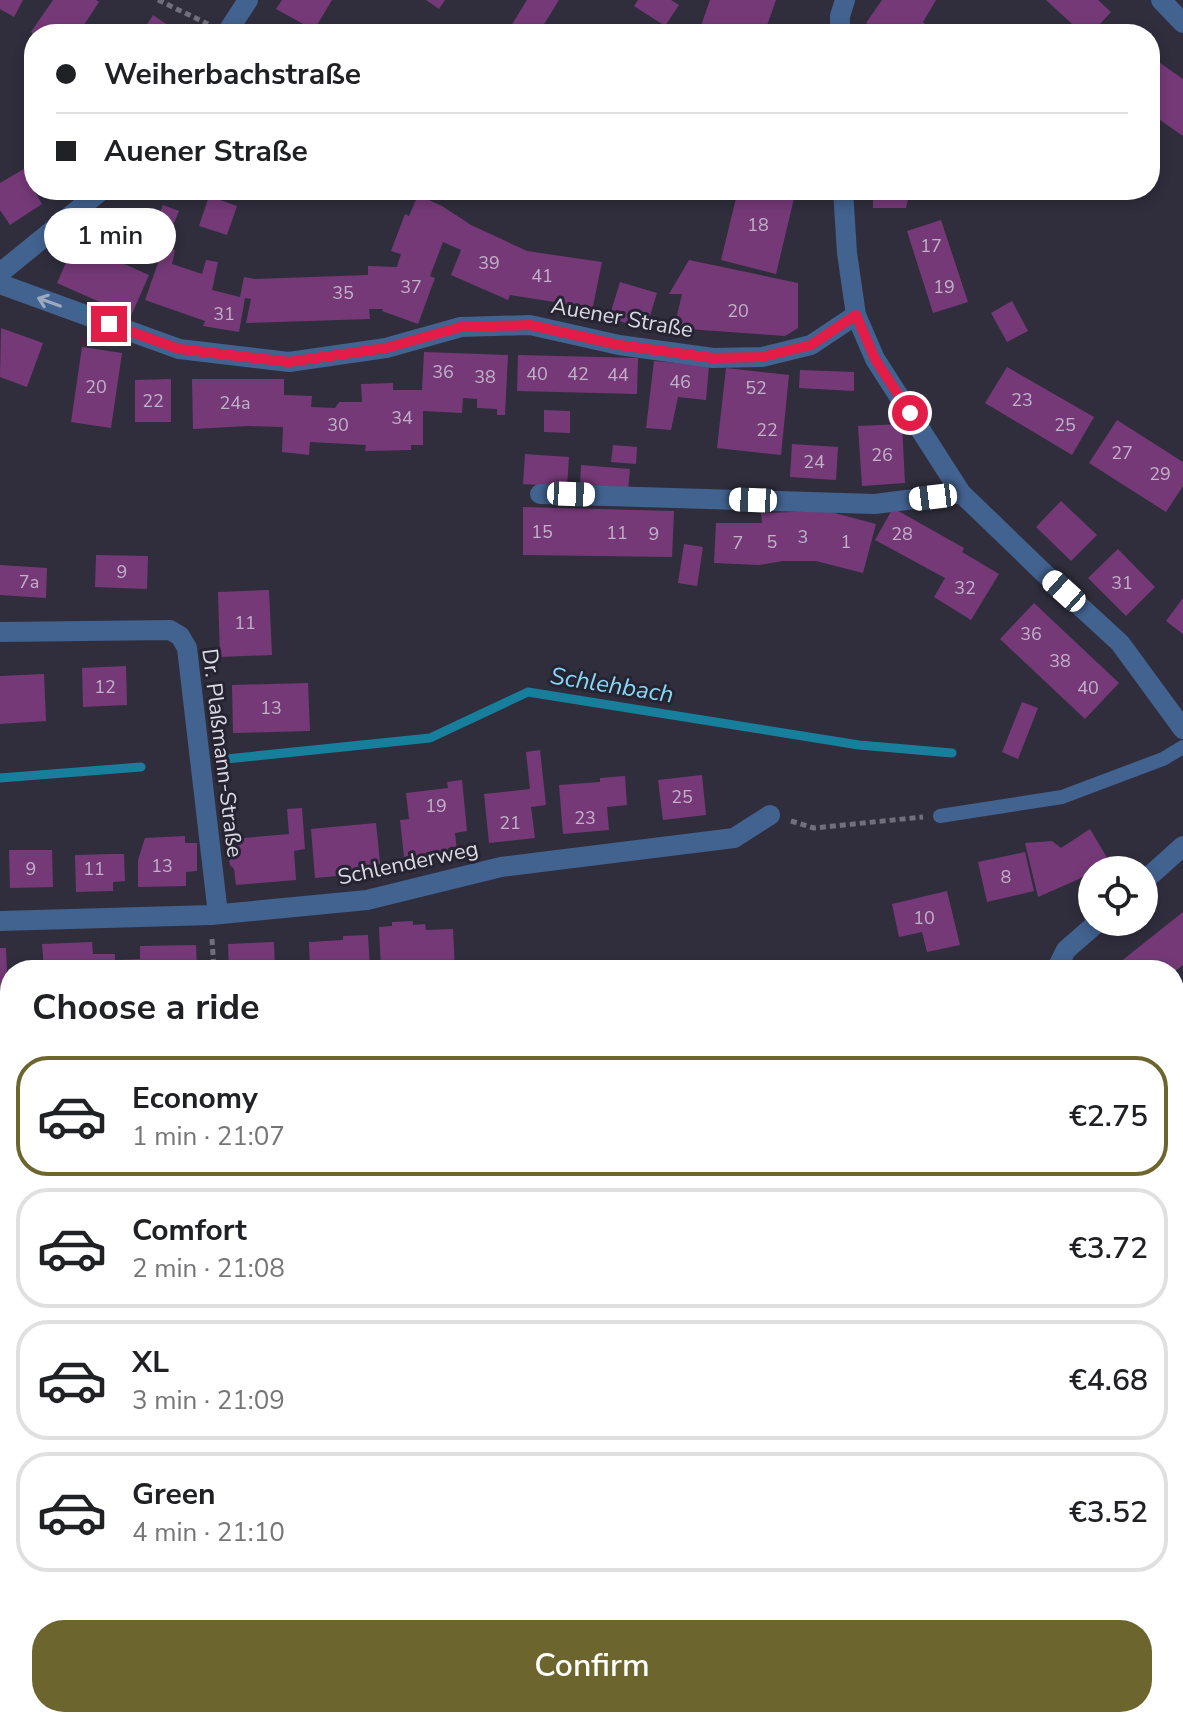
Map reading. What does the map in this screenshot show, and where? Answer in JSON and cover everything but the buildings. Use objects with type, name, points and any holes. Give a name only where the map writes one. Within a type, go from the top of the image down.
[{"type":"street","points":[[232,24],[248,0]]},
{"type":"street","points":[[840,24],[845,0]]},
{"type":"street","points":[[1161,0],[1183,23]]},
{"type":"street","points":[[0,273],[90,200]]},
{"type":"street","points":[[844,200],[856,315],[875,359],[961,493],[1120,643],[1183,729]]},
{"type":"street","name":"Auener Straße","points":[[0,284],[179,349],[289,362],[386,348],[461,327],[530,325],[619,345],[713,358],[762,357],[811,345],[856,315]]},
{"type":"street","points":[[540,494],[875,504],[961,493]]},
{"type":"street","name":"Dr. Plaßmann-Straße","points":[[0,632],[170,630],[180,636],[187,648],[214,914]]},
{"type":"street","name":"Schlenderweg","points":[[0,921],[214,914],[367,900],[501,867],[734,838],[770,815]]},
{"type":"street","points":[[1158,868],[1183,846]]},
{"type":"street","points":[[1061,960],[1066,950],[1082,936]]},
{"type":"lane","points":[[940,816],[1062,797],[1163,759],[1183,747]]},
{"type":"path","points":[[158,0],[197,18]]},
{"type":"path","points":[[770,815],[814,828],[940,816]]},
{"type":"path","points":[[214,914],[214,960]]},
{"type":"waterway","name":"Schlehbach","points":[[226,759],[430,738],[528,692],[859,745],[952,753]]},
{"type":"waterway","name":"Schlehbach","points":[[0,778],[141,767]]},
{"type":"route","points":[[109,324],[179,349],[289,362],[386,348],[461,327],[530,325],[619,345],[713,358],[762,357],[811,345],[856,315],[875,359],[910,413]]}]
